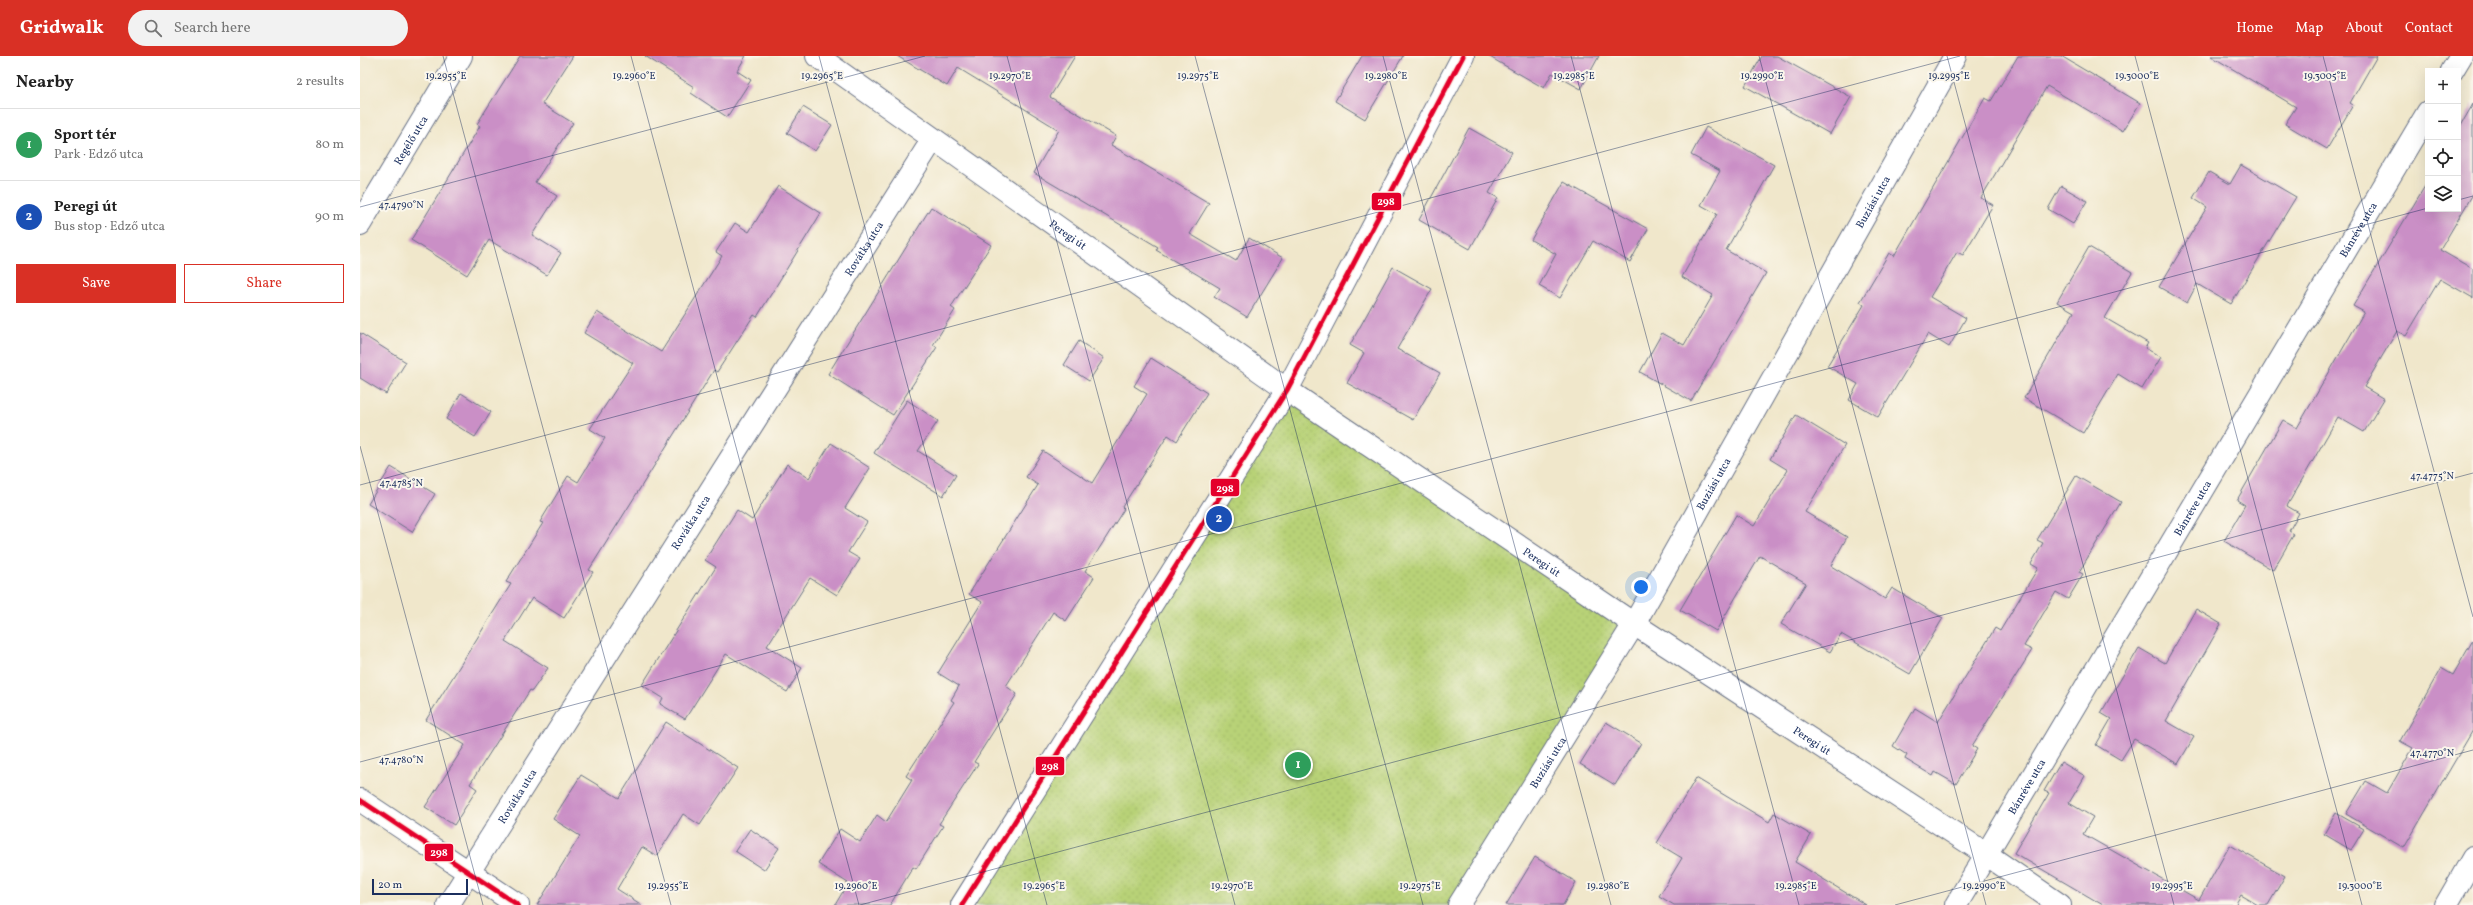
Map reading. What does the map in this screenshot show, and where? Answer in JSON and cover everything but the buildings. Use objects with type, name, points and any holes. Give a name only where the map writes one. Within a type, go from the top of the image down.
[{"type":"street","name":"Regélő utca","points":[[360,224],[460,56]]},
{"type":"street","name":"Peregi út","points":[[817,56],[1287,390],[1634,624],[1986,854],[2060,905]]},
{"type":"street","points":[[962,905],[1287,390],[1463,56]]},
{"type":"street","name":"Buziási utca","points":[[1459,905],[1634,624],[1955,56]]},
{"type":"street","points":[[2454,68],[2461,56]]},
{"type":"street","name":"Bánréve utca","points":[[1956,905],[2425,117]]},
{"type":"street","name":"Rovátka utca","points":[[448,905],[933,139]]},
{"type":"street","points":[[360,800],[518,905]]},
{"type":"street","points":[[2446,905],[2473,858]]},
{"type":"green space","points":[[1287,390],[1634,624],[1459,905],[962,905]]},
{"type":"transit line","name":"298","points":[[962,905],[1287,390],[1463,56]]},
{"type":"transit line","name":"298","points":[[360,800],[518,905]]},
{"type":"place","name":"Peregi út","points":[[1219,519]]},
{"type":"place","name":"Sport tér","points":[[1298,765]]}]
